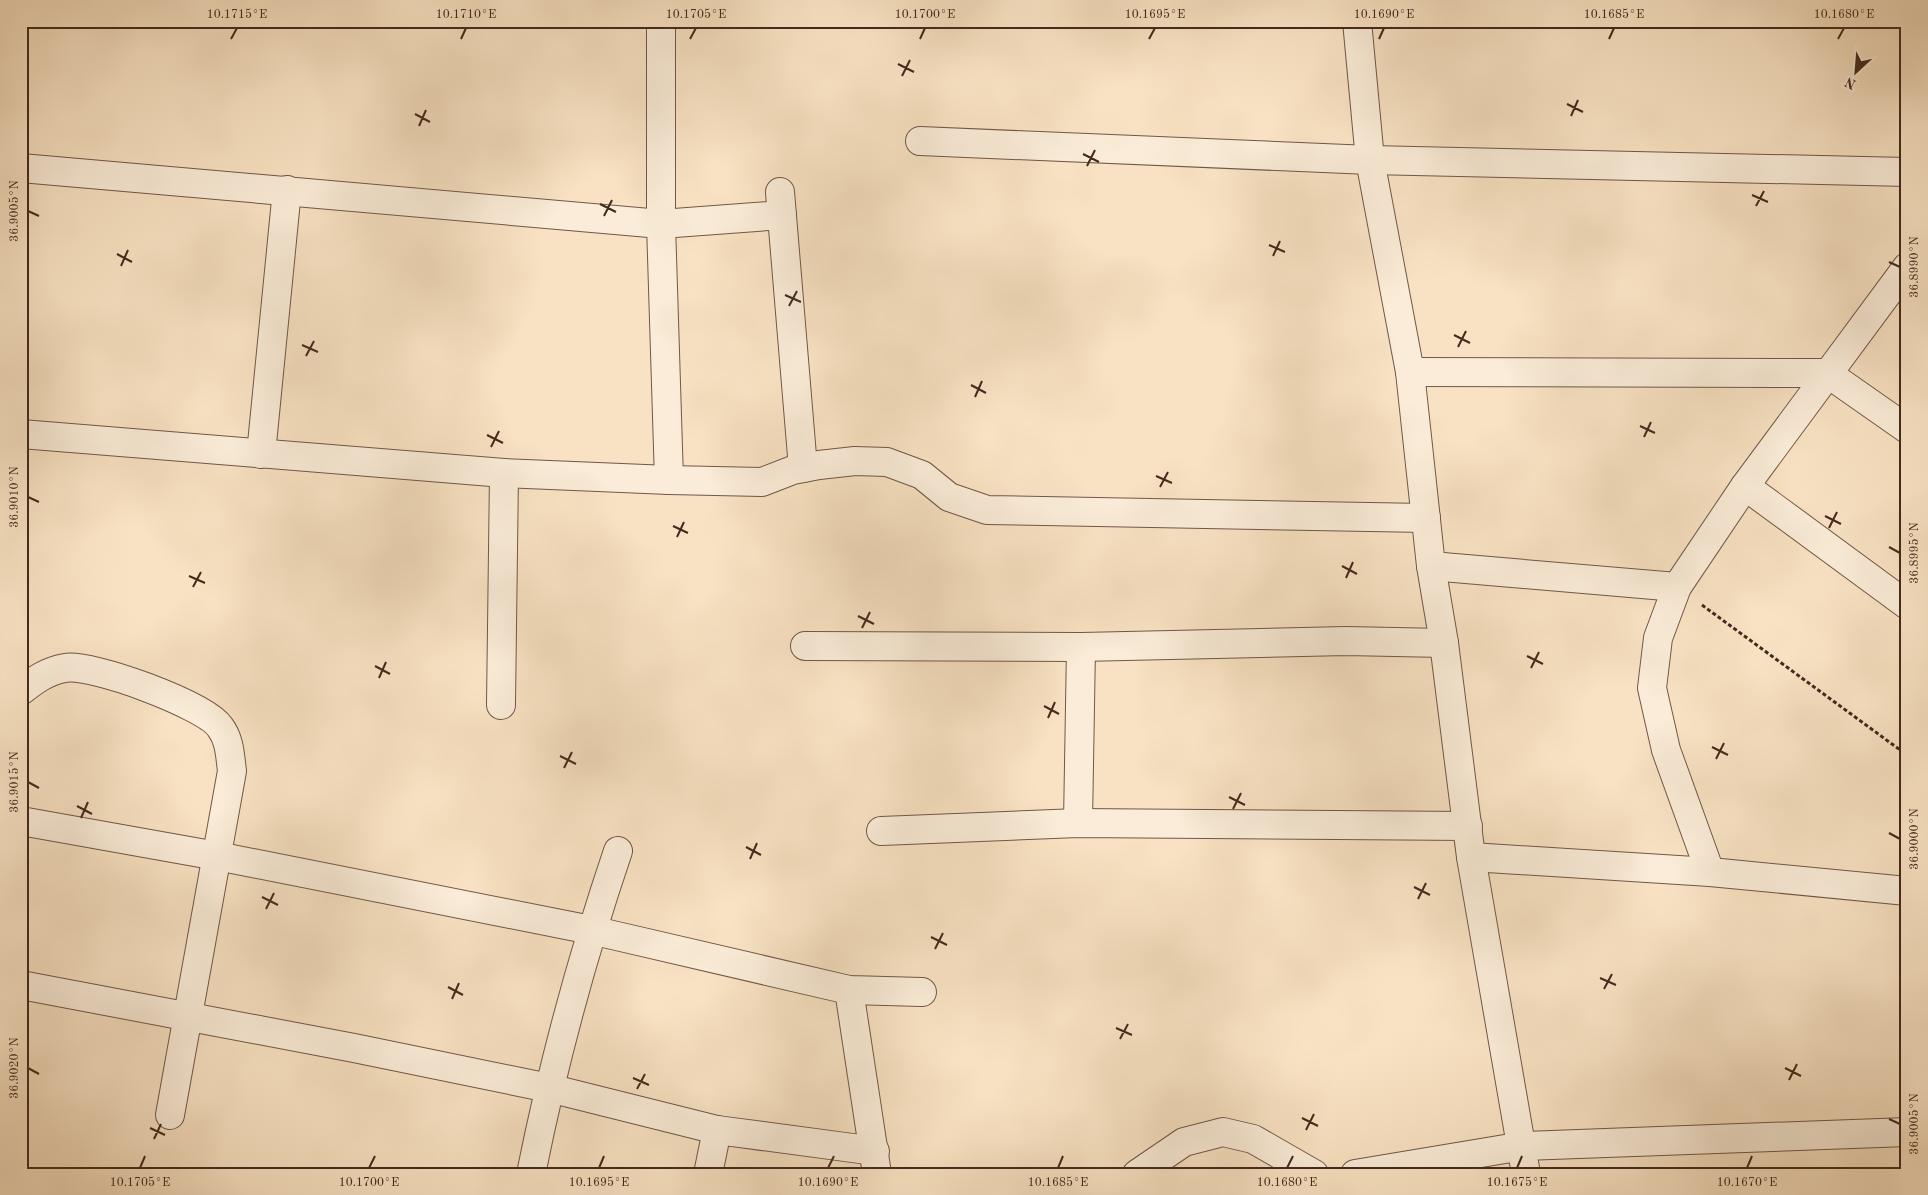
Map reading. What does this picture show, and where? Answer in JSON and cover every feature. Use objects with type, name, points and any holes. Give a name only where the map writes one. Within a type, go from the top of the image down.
[{"type":"street","points":[[661,21],[661,224],[669,480]]},
{"type":"street","points":[[1357,21],[1370,160],[1410,372],[1431,566],[1444,643],[1471,857],[1526,1174]]},
{"type":"street","points":[[920,141],[1370,160],[1907,172]]},
{"type":"street","points":[[21,168],[661,224],[781,204],[803,468]]},
{"type":"street","points":[[261,454],[287,190]]},
{"type":"street","points":[[1710,872],[1666,750],[1652,688],[1658,638],[1677,588],[1746,486],[1907,266]]},
{"type":"street","points":[[1410,372],[1827,373],[1907,429]]},
{"type":"street","points":[[21,434],[504,473],[669,480],[762,482],[803,468],[855,460],[887,462],[922,475],[949,498],[987,510],[1426,518]]},
{"type":"street","points":[[501,705],[504,473]]},
{"type":"street","points":[[1746,486],[1907,605]]},
{"type":"street","points":[[1431,566],[1677,588]]},
{"type":"street","points":[[805,646],[1081,647],[1346,641],[1444,643]]},
{"type":"street","points":[[1078,824],[1081,647]]},
{"type":"street","points":[[21,691],[40,675],[66,667],[92,669],[199,709],[220,726],[229,743],[232,771],[170,1115]]},
{"type":"street","points":[[21,820],[217,856],[591,930],[849,990],[922,992]]},
{"type":"street","points":[[881,830],[1078,824],[1468,826]]},
{"type":"street","points":[[531,1174],[549,1088],[591,930],[618,851]]},
{"type":"street","points":[[1471,857],[1710,872],[1907,891]]},
{"type":"street","points":[[21,985],[549,1088],[717,1130],[876,1162],[849,990]]},
{"type":"street","points":[[708,1174],[717,1130]]},
{"type":"street","points":[[1136,1174],[1184,1142],[1223,1132],[1253,1139],[1314,1174]]},
{"type":"street","points":[[1355,1174],[1522,1146],[1907,1132]]},
{"type":"path","points":[[1677,588],[1907,755]]}]
